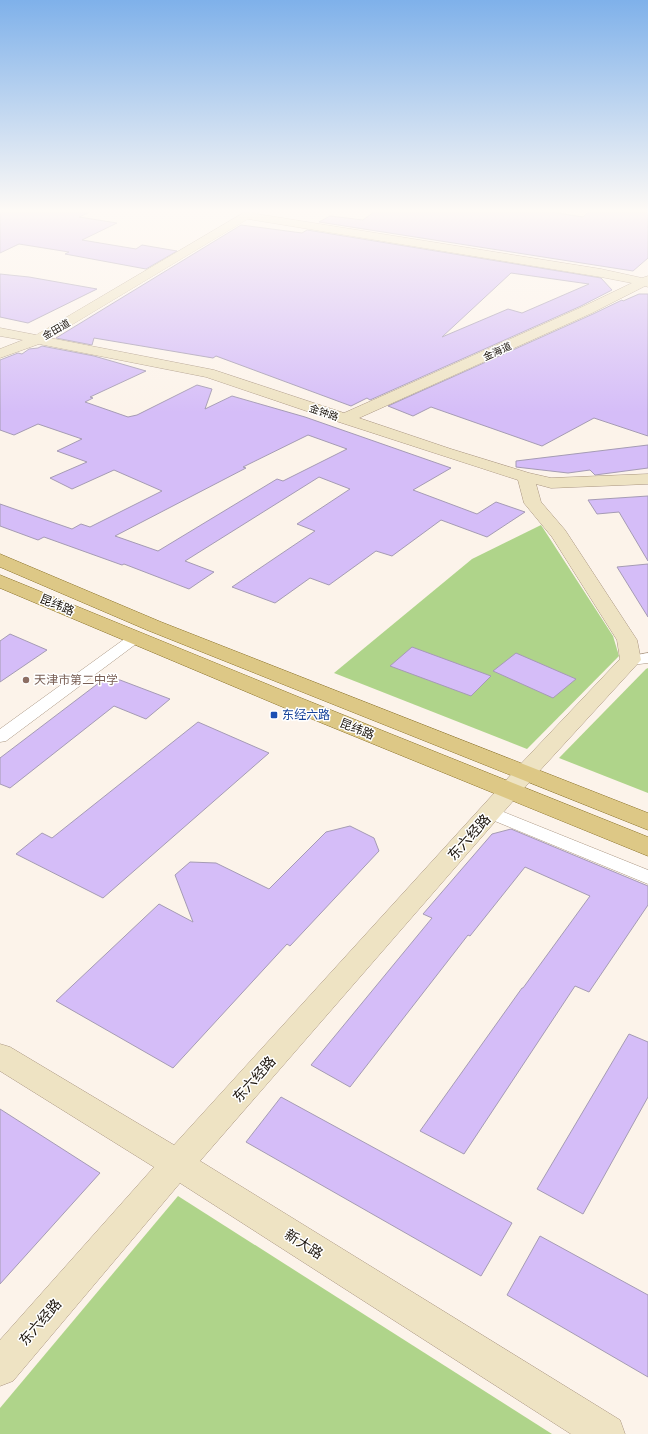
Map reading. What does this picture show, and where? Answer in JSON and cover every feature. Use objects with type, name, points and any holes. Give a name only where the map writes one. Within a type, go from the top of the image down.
[{"type":"main road","name":"昆纬路","points":[[0,560],[517,782],[648,847]]},
{"type":"main road","name":"昆纬路","points":[[0,581],[135,638],[517,782],[648,822]]},
{"type":"street","name":"金田道","points":[[0,354],[39,338],[140,279]]},
{"type":"street","points":[[629,279],[647,282]]},
{"type":"street","name":"金海道","points":[[344,419],[647,282]]},
{"type":"street","name":"金钟路","points":[[0,332],[39,338],[209,373],[344,419],[525,477],[551,483],[648,479]]},
{"type":"street","points":[[525,477],[533,503],[559,534],[640,659]]},
{"type":"street","points":[[0,738],[135,638]]},
{"type":"street","name":"东六经路","points":[[0,1368],[177,1164],[517,782],[640,659]]},
{"type":"street","points":[[491,812],[648,877]]},
{"type":"street","name":"新大路","points":[[0,1056],[177,1164],[606,1434]]},
{"type":"green space","points":[[541,525],[613,636],[619,656],[527,749],[334,673],[472,559]]},
{"type":"green space","points":[[648,668],[648,793],[559,758],[646,669]]},
{"type":"green space","points":[[178,1196],[552,1434],[0,1434],[0,1408]]},
{"type":"building","points":[[0,279],[40,279],[97,289],[28,323],[0,317]]},
{"type":"building","points":[[153,279],[505,279],[442,337],[508,309],[522,313],[589,284],[553,279],[602,279],[612,290],[581,306],[370,400],[367,398],[351,406],[216,356],[213,358],[94,338],[92,345],[56,338]]},
{"type":"building","points":[[639,294],[648,294],[648,436],[594,418],[542,446],[431,407],[413,416],[388,406],[622,300],[623,301]]},
{"type":"building","points":[[42,346],[94,356],[146,371],[90,397],[93,398],[85,402],[128,417],[137,415],[197,385],[212,389],[205,409],[232,396],[305,417],[451,468],[413,490],[477,514],[496,502],[525,512],[487,537],[441,520],[392,556],[376,551],[329,585],[310,578],[275,603],[232,587],[315,531],[297,524],[350,489],[319,477],[185,561],[214,572],[189,589],[124,564],[122,565],[44,537],[38,540],[0,526],[0,504],[72,529],[81,524],[90,527],[162,491],[114,470],[72,489],[50,478],[87,462],[57,451],[82,439],[38,424],[14,435],[0,430],[0,360],[18,353],[22,354],[29,349]],"holes":[[[308,435],[347,449],[283,481],[277,479],[158,551],[115,536],[246,468],[243,467]]]},
{"type":"building","points":[[648,445],[648,468],[595,475],[590,470],[568,473],[516,467],[516,461]]},
{"type":"building","points":[[648,496],[648,561],[619,512],[597,514],[588,500]]},
{"type":"building","points":[[648,564],[648,617],[617,567]]},
{"type":"building","points":[[10,634],[47,650],[0,682],[0,641]]},
{"type":"building","points":[[412,647],[491,676],[471,696],[390,666]]},
{"type":"building","points":[[516,653],[576,679],[553,698],[493,671]]},
{"type":"building","points":[[120,680],[170,699],[146,719],[114,706],[10,788],[0,784],[0,758],[100,682]]},
{"type":"building","points":[[198,722],[269,753],[103,898],[16,854],[42,833],[52,838]]},
{"type":"building","points":[[350,826],[374,838],[379,851],[290,946],[287,944],[173,1068],[56,1001],[159,904],[193,922],[175,875],[190,862],[216,863],[269,889],[326,832]]},
{"type":"building","points":[[511,829],[648,886],[648,905],[589,992],[575,986],[464,1154],[420,1131],[590,896],[525,867],[470,936],[468,935],[350,1087],[311,1065],[432,918],[423,914],[492,834]]},
{"type":"building","points":[[629,1034],[648,1042],[648,1097],[583,1214],[537,1189]]},
{"type":"building","points":[[281,1097],[512,1223],[481,1276],[246,1142]]},
{"type":"building","points":[[0,1109],[100,1173],[0,1284]]},
{"type":"building","points":[[540,1236],[648,1295],[648,1377],[507,1295]]},
{"type":"place","name":"天津市第二中学","points":[[26,680]]},
{"type":"place","name":"东经六路","points":[[274,715]]}]
